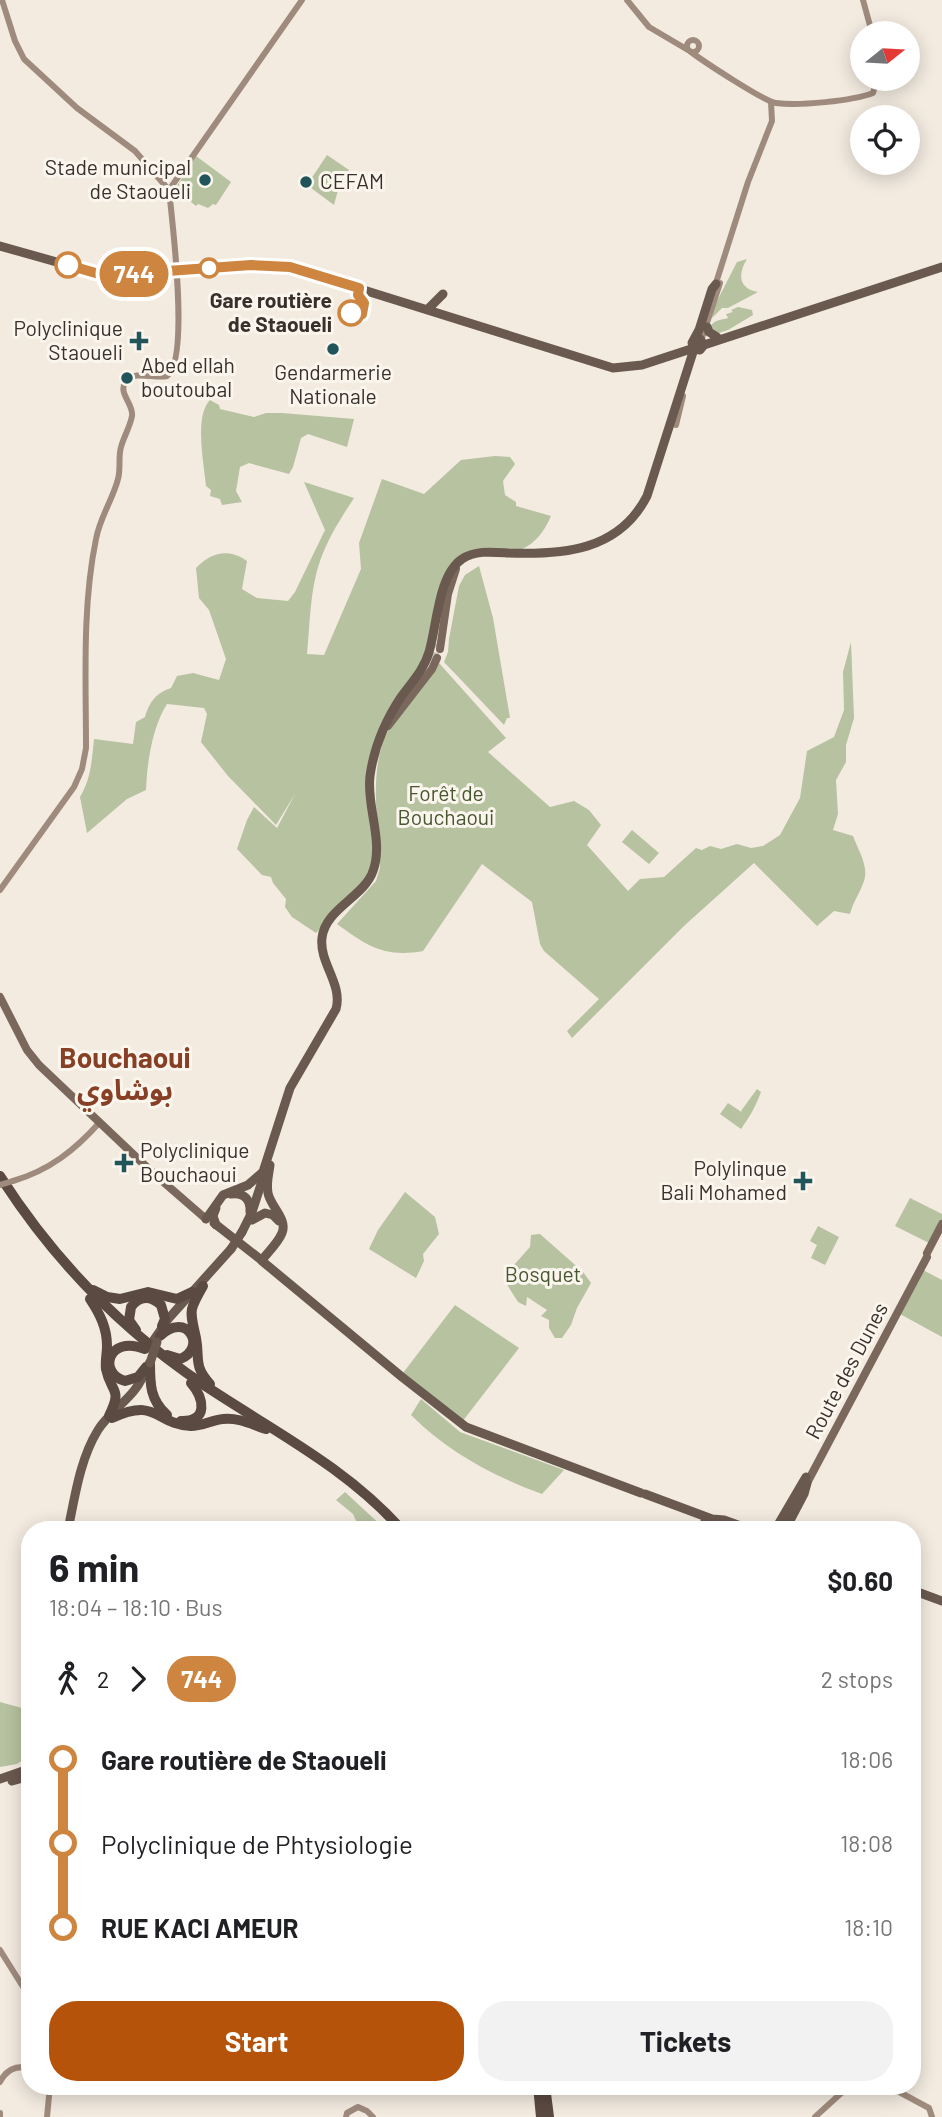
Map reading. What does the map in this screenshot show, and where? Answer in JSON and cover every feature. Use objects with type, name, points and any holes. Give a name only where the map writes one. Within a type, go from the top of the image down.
[{"type":"highway","points":[[0,246],[91,275],[249,265],[290,267],[443,312],[613,368],[642,365],[942,266]]},
{"type":"highway","points":[[696,347],[717,337],[942,266]]},
{"type":"highway","points":[[148,1364],[138,1377],[125,1381],[113,1374],[110,1358],[117,1348],[154,1341],[204,1286],[232,1250],[250,1219],[293,1088],[341,1006],[341,989],[327,951],[327,934],[333,922],[371,882],[376,872],[378,848],[373,782],[386,728],[435,653],[447,587],[456,569],[464,561],[475,557],[561,556],[605,543],[619,536],[634,522],[648,502],[696,347],[696,337],[712,289],[717,285]]},
{"type":"highway","points":[[428,309],[444,296],[443,312]]},
{"type":"highway","points":[[707,327],[709,332],[717,337]]},
{"type":"highway","points":[[260,1260],[284,1229],[268,1192],[271,1156],[289,1088],[336,1009],[338,995],[322,949],[323,933],[333,917],[374,870],[375,839],[370,778],[382,729],[427,658],[446,583],[456,563],[470,554],[555,553],[597,542],[619,531],[636,514],[647,496],[673,424]]},
{"type":"highway","points":[[208,1214],[227,1193],[254,1182],[271,1156]]},
{"type":"highway","points":[[0,1176],[37,1230],[86,1286],[226,1399],[322,1459],[352,1482],[393,1521]]},
{"type":"highway","points":[[0,1186],[50,1256],[90,1299],[103,1322],[107,1344],[106,1371],[116,1394],[115,1403],[111,1417],[93,1448],[72,1521]]},
{"type":"highway","points":[[208,1214],[229,1195],[238,1194],[249,1202],[250,1219]]},
{"type":"highway","points":[[250,1219],[265,1213],[273,1214],[279,1222],[279,1234],[268,1251],[268,1262],[274,1272]]},
{"type":"highway","points":[[208,1214],[216,1225],[464,1429],[701,1517],[705,1521]]},
{"type":"highway","points":[[208,1214],[274,1272],[470,1429],[642,1495],[712,1519],[727,1521]]},
{"type":"highway","points":[[111,1417],[142,1386],[154,1341],[192,1292],[232,1250]]},
{"type":"highway","points":[[86,1286],[113,1298],[127,1298],[148,1292],[177,1299],[192,1292]]},
{"type":"highway","points":[[204,1286],[192,1306],[191,1314],[196,1337],[197,1363],[204,1378],[226,1399]]},
{"type":"highway","points":[[90,1299],[154,1341],[202,1399],[198,1416],[186,1421],[165,1413],[153,1398],[148,1364]]},
{"type":"highway","points":[[191,1383],[267,1429],[362,1496],[386,1521]]},
{"type":"highway","points":[[111,1417],[139,1409],[157,1413],[184,1425],[194,1426],[223,1419],[267,1429]]},
{"type":"highway","points":[[785,1521],[807,1480]]},
{"type":"highway","name":"Route des Dunes","points":[[785,1521],[807,1480]]},
{"type":"highway","points":[[921,1590],[942,1596]]},
{"type":"highway","points":[[921,1592],[942,1601]]},
{"type":"highway","points":[[0,1781],[21,1772]]},
{"type":"highway","points":[[0,1781],[21,1776]]},
{"type":"highway","points":[[539,2095],[541,2117]]},
{"type":"highway","points":[[546,2095],[548,2117]]},
{"type":"main road","points":[[0,890],[69,795],[82,769],[86,748],[90,574],[98,527],[118,481],[122,443],[132,415],[123,391],[124,384],[129,378],[136,376],[164,377],[170,374],[174,366],[179,312],[167,187],[135,151],[77,108],[24,59],[19,52],[2,0]]},
{"type":"main road","points":[[167,187],[300,0]]},
{"type":"main road","points":[[627,0],[649,27],[773,102],[825,102],[871,94],[874,91]]},
{"type":"main road","points":[[863,0],[869,21]]},
{"type":"main road","points":[[690,51],[687,44],[690,40],[696,40],[708,62]]},
{"type":"main road","points":[[690,51],[697,50],[699,46]]},
{"type":"main road","points":[[696,347],[748,182],[772,121],[773,102]]},
{"type":"main road","points":[[396,705],[435,653],[446,583]]},
{"type":"main road","points":[[0,997],[27,1050],[47,1074],[173,1192],[208,1214]]},
{"type":"main road","points":[[0,1186],[54,1165],[100,1122]]},
{"type":"main road","name":"Route des Dunes","points":[[807,1480],[942,1227]]},
{"type":"main road","points":[[0,1948],[21,1982]]},
{"type":"main road","points":[[0,2076],[11,2066],[21,2066]]},
{"type":"main road","points":[[0,2082],[13,2068],[21,2067]]},
{"type":"main road","points":[[47,2116],[49,2095]]},
{"type":"main road","points":[[815,2117],[839,2095]]},
{"type":"main road","points":[[905,2095],[929,2108],[932,2117]]},
{"type":"main road","points":[[346,2117],[352,2109],[358,2107],[373,2117]]},
{"type":"green space","points":[[327,155],[349,170],[338,190],[334,205],[307,185]]},
{"type":"green space","name":"Stade municipal de Staoueli","points":[[196,156],[231,182],[216,205],[208,208],[198,204],[196,206],[175,189]]},
{"type":"green space","points":[[747,259],[741,275],[743,284],[758,292],[728,308],[722,308],[712,318],[714,307],[737,262]]},
{"type":"green space","points":[[738,307],[752,310],[753,315],[716,334],[710,328],[715,321],[728,318],[726,314]]},
{"type":"green space","points":[[210,400],[219,405],[220,409],[254,417],[266,413],[282,413],[354,419],[347,447],[308,434],[301,438],[289,474],[249,463],[240,467],[236,491],[242,502],[222,505],[220,499],[210,496],[211,490],[206,486],[201,428],[205,407]]},
{"type":"green space","name":"Forêt de Bouchaoui","points":[[510,457],[515,464],[503,481],[505,495],[516,502],[516,506],[551,516],[535,541],[515,552],[462,555],[425,657],[408,683],[369,771],[374,859],[360,888],[316,933],[292,917],[285,907],[286,899],[271,877],[262,875],[237,849],[254,807],[277,828],[295,794],[276,825],[228,776],[201,742],[207,714],[204,708],[167,704],[154,734],[146,790],[127,799],[87,833],[80,797],[89,776],[94,739],[133,744],[136,722],[145,717],[151,702],[161,692],[171,688],[177,676],[193,673],[219,680],[226,659],[209,610],[199,598],[196,568],[214,555],[234,554],[247,561],[242,589],[257,598],[288,601],[325,530],[304,482],[354,498],[327,544],[314,583],[307,654],[324,655],[361,569],[359,543],[382,479],[424,494],[461,460]]},
{"type":"green space","points":[[479,566],[493,618],[510,718],[507,718],[504,725],[444,662],[459,586],[465,575]]},
{"type":"green space","name":"Forêt de Bouchaoui","points":[[851,642],[854,718],[846,745],[846,762],[836,780],[838,814],[833,830],[853,836],[864,864],[864,881],[850,914],[834,911],[817,926],[754,863],[685,925],[572,1038],[567,1031],[599,999],[544,951],[540,944],[532,902],[482,864],[423,951],[398,953],[377,948],[337,924],[376,881],[380,868],[376,779],[382,744],[400,711],[439,663],[506,738],[488,752],[550,807],[574,801],[589,810],[601,825],[587,845],[628,891],[640,879],[664,877],[696,848],[702,850],[710,846],[721,849],[737,844],[751,848],[763,846],[780,835],[800,798],[807,751],[834,737],[844,710],[843,672]]},
{"type":"green space","points":[[632,830],[659,853],[649,864],[622,842]]},
{"type":"green space","points":[[757,1089],[761,1092],[759,1098],[741,1129],[720,1114],[728,1103],[743,1113],[741,1111]]},
{"type":"green space","points":[[405,1192],[435,1217],[439,1234],[423,1254],[424,1261],[416,1278],[369,1249],[378,1230]]},
{"type":"green space","points":[[910,1198],[942,1214],[942,1222],[929,1243],[895,1226]]},
{"type":"green space","points":[[818,1226],[839,1237],[825,1265],[811,1258],[817,1245],[810,1241]]},
{"type":"green space","name":"Bosquet","points":[[540,1234],[583,1272],[591,1283],[562,1338],[555,1338],[549,1328],[549,1320],[541,1316],[547,1310],[527,1297],[526,1306],[518,1302],[506,1283],[513,1266],[530,1247],[531,1235]]},
{"type":"green space","points":[[923,1270],[942,1280],[942,1337],[900,1314]]},
{"type":"green space","points":[[455,1305],[519,1348],[462,1422],[403,1373]]},
{"type":"green space","points":[[421,1399],[460,1432],[564,1470],[542,1494],[489,1471],[456,1452],[411,1415]]},
{"type":"green space","points":[[345,1492],[376,1521],[356,1521],[353,1514],[336,1500]]},
{"type":"green space","points":[[0,1702],[21,1708],[21,1761],[0,1767]]},
{"type":"tunnel","points":[[433,661],[437,644]]},
{"type":"bus line","name":"744","points":[[68,265],[112,275],[249,265],[290,267],[359,288],[358,295],[364,303],[362,314],[351,313]]},
{"type":"place","name":"Stade municipal de Staoueli","points":[[205,180]]},
{"type":"place","name":"CEFAM","points":[[306,182]]},
{"type":"place","name":"Gare routière de Staoueli","points":[[351,313]]},
{"type":"place","name":"Polyclinique Staoueli","points":[[139,341]]},
{"type":"place","name":"Gendarmerie Nationale","points":[[333,349]]},
{"type":"place","name":"Abed ellah boutoubal","points":[[127,378]]},
{"type":"place","name":"Polyclinique Bouchaoui","points":[[124,1163]]},
{"type":"place","name":"Polylinque Bali Mohamed","points":[[803,1181]]},
{"type":"district","name":"Bouchaoui بوشاوي","points":[[125,1074]]}]
